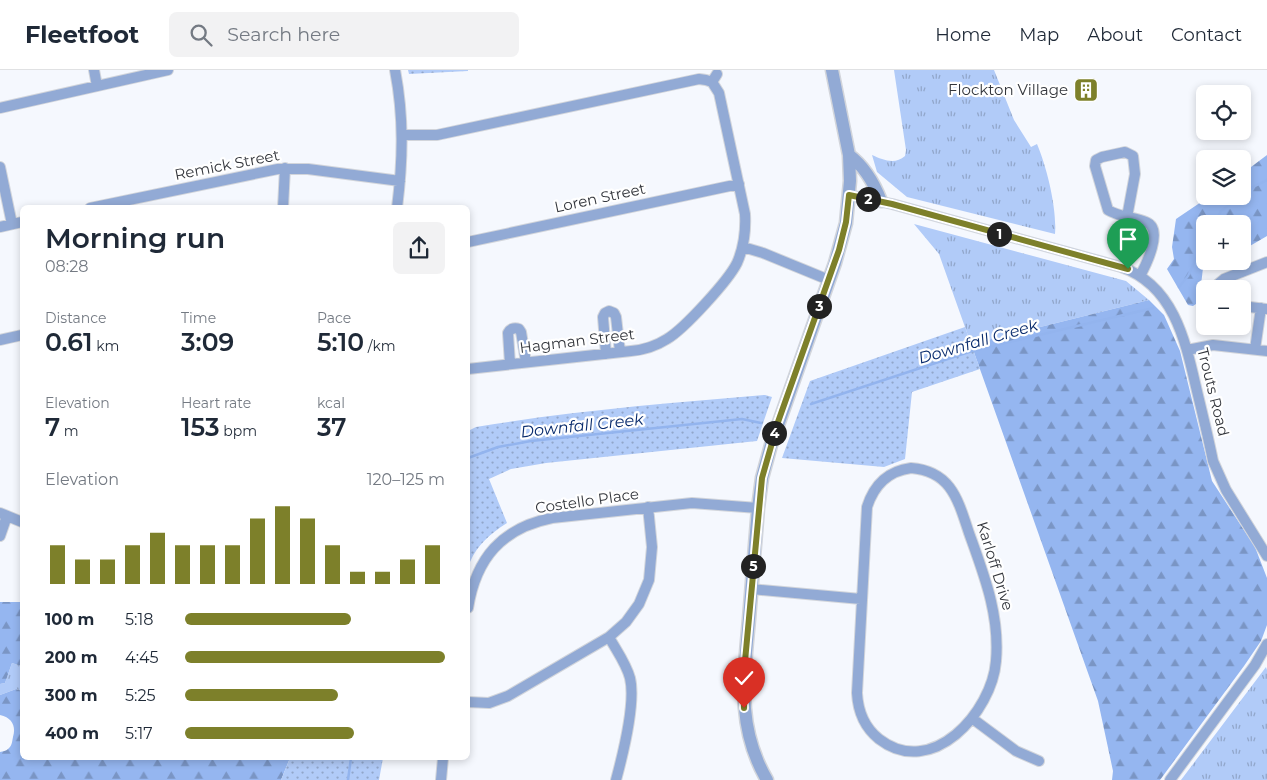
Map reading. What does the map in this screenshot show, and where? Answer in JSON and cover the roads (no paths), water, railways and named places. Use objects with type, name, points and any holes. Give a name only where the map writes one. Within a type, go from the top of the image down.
[{"type":"street","points":[[94,70],[97,86]]},
{"type":"street","points":[[0,108],[168,70]]},
{"type":"street","points":[[395,70],[400,98],[403,136],[397,205]]},
{"type":"street","points":[[766,780],[750,744],[744,708],[743,685],[758,508],[762,478],[773,437],[843,237],[849,195],[849,155],[832,70]]},
{"type":"street","name":"Hagman Street","points":[[403,136],[437,135],[699,79],[714,78],[719,93],[745,214],[746,232],[737,263],[727,277],[676,333],[640,350],[470,369]]},
{"type":"street","points":[[1127,217],[1135,174],[1133,156],[1125,152],[1100,158],[1096,160],[1095,166],[1107,208],[1112,212],[1127,217],[1148,223],[1154,230],[1149,256],[1140,276]]},
{"type":"street","points":[[849,155],[858,162],[876,186],[881,201]]},
{"type":"street","points":[[0,167],[17,223],[0,227]]},
{"type":"street","points":[[283,205],[285,168]]},
{"type":"street","name":"Remick Street","points":[[104,205],[285,168],[308,169],[400,181]]},
{"type":"street","name":"Loren Street","points":[[470,242],[739,184]]},
{"type":"street","name":"Trouts Road","points":[[849,195],[881,201],[1121,267],[1140,276],[1157,291],[1168,305],[1178,325],[1187,350],[1216,471],[1228,495],[1267,556]]},
{"type":"street","points":[[743,246],[829,280]]},
{"type":"street","points":[[1223,280],[1267,262]]},
{"type":"street","points":[[1251,307],[1264,309],[1255,349]]},
{"type":"street","points":[[606,354],[603,319],[604,315],[609,311],[616,318],[620,352]]},
{"type":"street","points":[[510,364],[508,334],[514,328],[519,329],[521,332],[526,362]]},
{"type":"street","points":[[0,340],[20,335]]},
{"type":"street","points":[[1187,350],[1213,345],[1267,351]]},
{"type":"street","name":"Karloff Drive","points":[[911,468],[935,474],[948,484],[957,499],[988,584],[995,615],[997,645],[994,674],[986,697],[973,719],[964,729],[942,744],[917,752],[898,750],[869,730],[861,716],[857,701],[861,599],[867,507],[873,491],[885,478],[897,471],[911,468]]},
{"type":"street","name":"Costello Place","points":[[470,597],[473,581],[484,560],[498,544],[515,531],[529,524],[552,518],[648,507],[705,503],[758,508]]},
{"type":"street","points":[[470,702],[488,703],[508,696],[618,630],[633,613],[645,592],[649,580],[652,547],[648,507]]},
{"type":"street","points":[[0,536],[4,514],[20,521]]},
{"type":"street","points":[[751,589],[861,599]]},
{"type":"street","points":[[609,637],[627,670],[631,691],[626,739],[616,780]]},
{"type":"street","points":[[1170,780],[1255,665],[1267,644]]},
{"type":"street","points":[[973,719],[1016,751],[1039,761]]},
{"type":"street","points":[[441,780],[443,760]]},
{"type":"waterway","name":"Downfall Creek","points":[[1251,188],[1267,180]]},
{"type":"waterway","name":"Downfall Creek","points":[[1219,215],[1229,205]]},
{"type":"waterway","name":"Downfall Creek","points":[[1179,287],[1188,276],[1196,259]]},
{"type":"waterway","name":"Downfall Creek","points":[[811,404],[972,351],[1153,308]]},
{"type":"waterway","name":"Downfall Creek","points":[[470,457],[498,447],[531,441],[742,419],[761,423]]},
{"type":"waterway","name":"Downfall Creek","points":[[348,780],[351,760]]},
{"type":"place","name":"Flockton Village","points":[[1086,90]]}]
